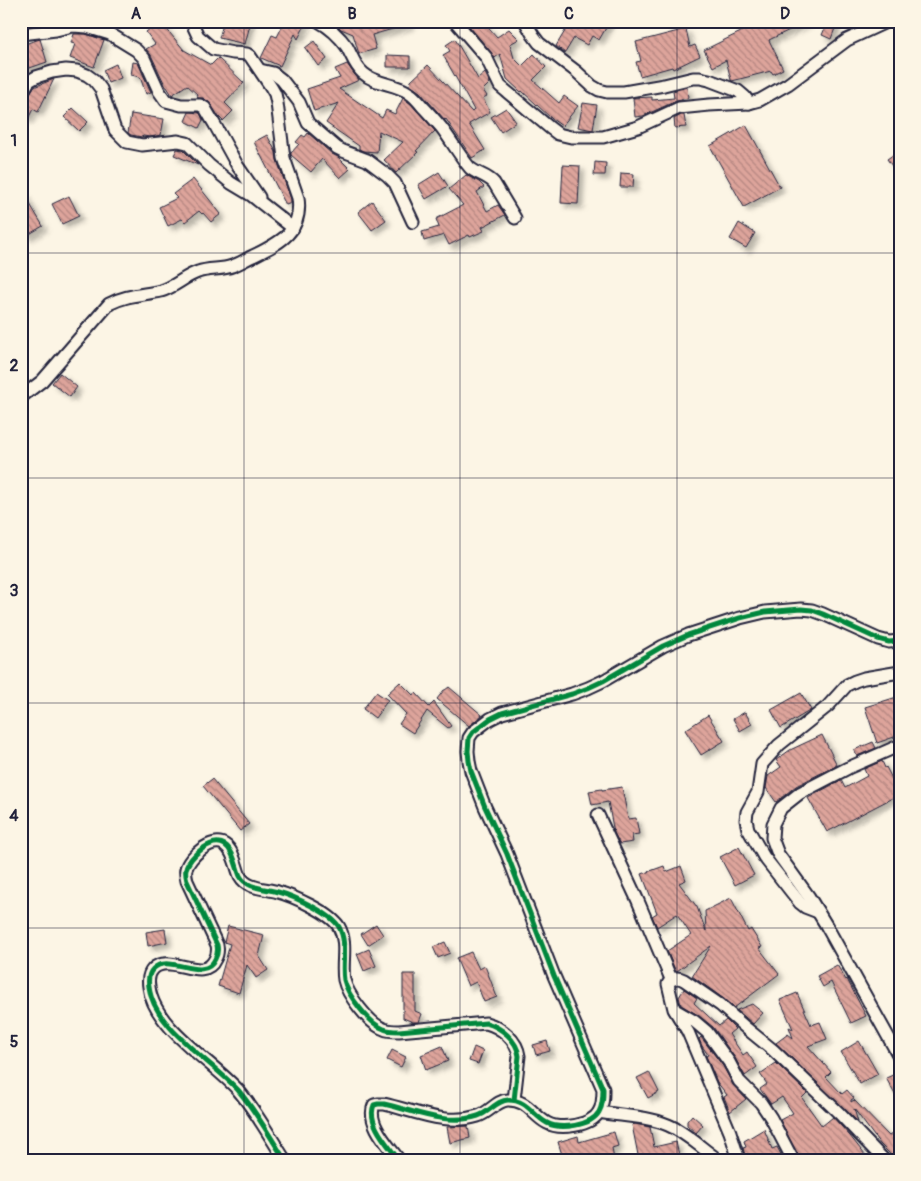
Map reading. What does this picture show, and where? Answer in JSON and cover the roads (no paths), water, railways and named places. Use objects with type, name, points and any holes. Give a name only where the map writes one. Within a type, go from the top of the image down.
[{"type":"street","points":[[21,397],[42,381],[109,304],[121,298],[165,290],[197,272],[232,266],[275,245],[293,228],[298,212],[298,198],[284,158],[275,94],[247,54],[213,49],[198,36],[191,21]]},
{"type":"street","points":[[318,21],[338,37],[362,73],[380,82],[402,89],[418,101],[441,128],[470,168],[494,182],[515,218]]},
{"type":"street","points":[[455,21],[486,57],[500,86],[558,134],[571,137],[603,137],[638,127],[679,108],[749,103],[767,97],[788,84],[847,40],[888,21]]},
{"type":"street","points":[[525,21],[539,43],[599,90],[624,92],[700,78],[738,91],[746,97],[749,103]]},
{"type":"street","points":[[21,34],[73,26],[87,27],[110,34],[136,50],[144,58],[159,91],[166,101],[181,105],[200,105],[205,108],[237,165],[264,204]]},
{"type":"street","points":[[21,94],[29,81],[52,72],[66,70],[77,71],[87,75],[101,89],[115,130],[127,142],[142,145],[178,140],[188,143],[209,166],[231,183],[252,195],[293,228]]},
{"type":"street","points":[[260,70],[273,73],[282,80],[299,102],[308,123],[337,148],[367,160],[392,179],[413,222]]},
{"type":"street","points":[[399,1160],[375,1126],[372,1119],[374,1105],[384,1104],[440,1118],[457,1120],[480,1116],[503,1100],[514,1100],[526,1105],[545,1122],[555,1126],[585,1123],[599,1112],[602,1104],[603,1089],[554,976],[507,854],[471,772],[468,751],[469,738],[473,732],[490,719],[502,713],[588,688],[663,646],[688,635],[765,612],[812,610],[878,639],[889,642],[900,641]]},
{"type":"street","points":[[818,912],[800,903],[764,857],[748,829],[747,812],[758,792],[762,764],[778,745],[828,706],[847,685],[864,678],[900,672]]},
{"type":"street","points":[[900,746],[848,768],[800,793],[781,808],[773,824],[772,838],[778,854],[818,912],[900,1058]]},
{"type":"street","points":[[598,815],[638,901],[671,980]]},
{"type":"street","points":[[285,1160],[243,1096],[171,1027],[158,1011],[150,991],[149,974],[154,968],[169,964],[204,970],[214,962],[218,948],[217,944],[186,876],[186,869],[189,864],[205,846],[212,843],[223,843],[232,853],[242,880],[255,887],[287,895],[327,914],[333,920],[343,936],[344,980],[350,995],[364,1014],[379,1027],[398,1031],[486,1023],[503,1031],[516,1045],[519,1056],[514,1100]]},
{"type":"street","points":[[740,1160],[688,1032],[674,1009],[668,986],[671,980],[682,979],[720,1005],[773,1050],[884,1160]]},
{"type":"street","points":[[674,1009],[694,1021],[707,1032],[729,1062],[739,1081],[766,1110],[794,1160]]},
{"type":"street","points":[[599,1112],[653,1120],[669,1125],[714,1156],[716,1160]]}]
